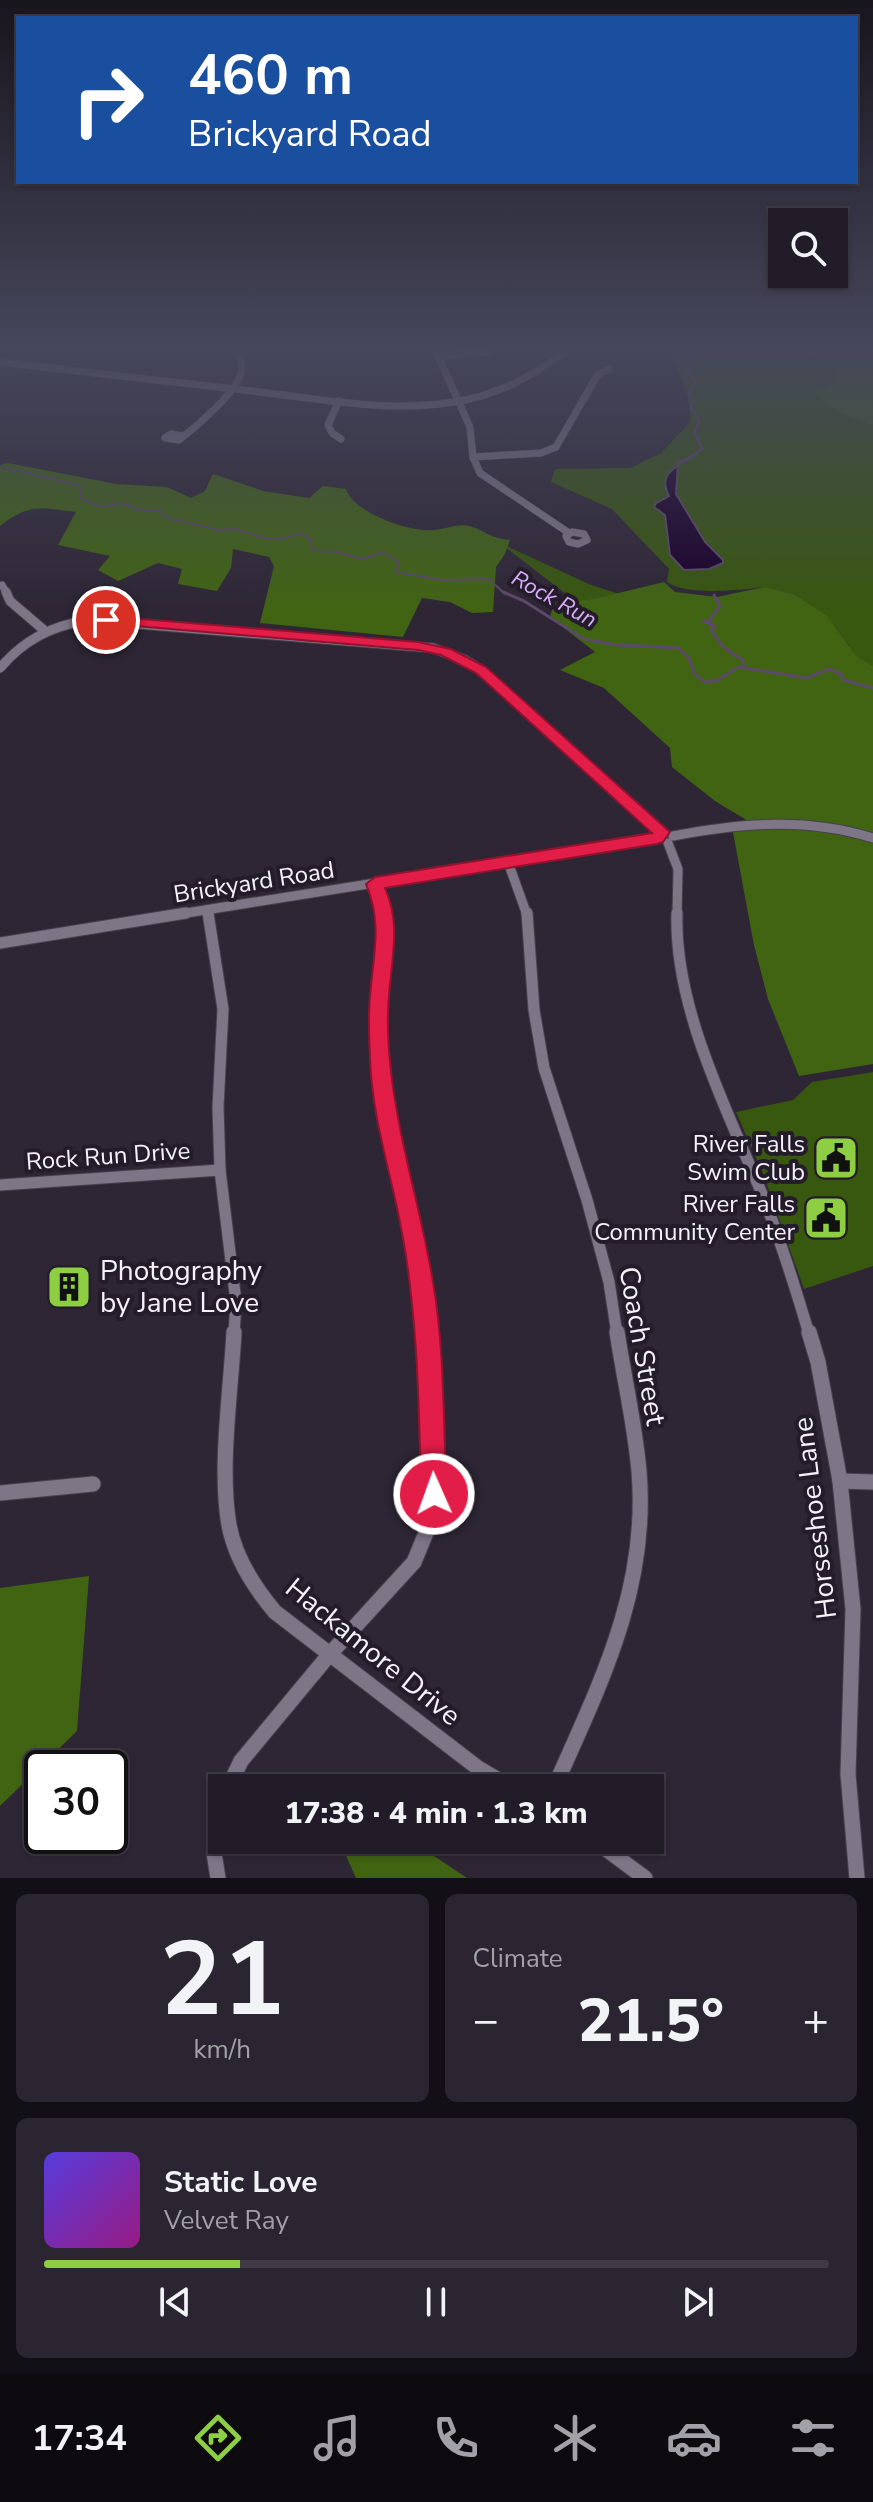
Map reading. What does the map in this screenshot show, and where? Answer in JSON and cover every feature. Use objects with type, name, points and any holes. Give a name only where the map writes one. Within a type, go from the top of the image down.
[{"type":"street","points":[[334,435],[341,439]]},
{"type":"street","points":[[471,435],[476,468],[486,479],[569,533]]},
{"type":"street","points":[[473,457],[541,453],[556,447],[563,435]]},
{"type":"street","points":[[2,585],[10,601],[45,631]]},
{"type":"street","points":[[0,668],[27,639],[68,623],[106,620],[418,646],[445,652],[481,670],[665,837]]},
{"type":"street","name":"Brickyard Road","points":[[0,943],[665,837],[786,822],[823,824],[873,838]]},
{"type":"street","name":"Horseshoe Lane","points":[[665,837],[678,869],[676,934],[694,1024],[718,1095],[758,1184],[787,1261],[818,1362],[840,1481],[853,1609],[848,1774],[857,1878]]},
{"type":"street","name":"Coach Street","points":[[508,862],[529,923],[534,1010],[544,1068],[587,1200],[609,1282],[639,1472],[639,1538],[628,1608],[612,1658],[560,1774]]},
{"type":"street","points":[[235,1774],[241,1761],[329,1655],[414,1562],[428,1528],[434,1494],[428,1337],[422,1287],[413,1228],[388,1126],[379,1060],[379,1000],[387,925],[384,906],[375,884]]},
{"type":"street","name":"Hackamore Drive","points":[[207,910],[223,1009],[218,1107],[220,1170],[236,1302],[227,1467],[229,1526],[251,1583],[275,1612],[488,1774]]},
{"type":"street","name":"Rock Run Drive","points":[[0,1185],[220,1170]]},
{"type":"street","points":[[840,1481],[873,1482]]},
{"type":"street","points":[[0,1493],[93,1484]]},
{"type":"street","points":[[214,1854],[218,1878]]},
{"type":"street","points":[[613,1854],[645,1878]]},
{"type":"green space","points":[[678,435],[873,435],[873,831],[500,543],[591,585],[658,606],[850,647],[838,632],[764,587],[700,591],[667,582],[669,569],[612,509],[551,482],[555,469],[630,468],[661,453]]},
{"type":"green space","points":[[8,463],[116,484],[167,487],[191,498],[205,491],[213,474],[263,491],[309,498],[323,486],[346,489],[370,513],[396,524],[422,530],[465,525],[510,540],[496,567],[493,612],[472,613],[450,602],[422,598],[403,637],[260,623],[274,566],[269,557],[233,549],[231,568],[217,591],[178,584],[182,569],[158,563],[118,581],[98,570],[110,556],[58,545],[76,512],[28,510],[0,526],[0,465]]},
{"type":"green space","points":[[664,582],[675,592],[717,597],[764,587],[795,595],[826,615],[857,657],[873,666],[873,1064],[799,1076],[768,999],[754,945],[732,827],[753,824],[715,801],[672,767],[670,748],[604,688],[560,670],[595,652],[550,617],[554,604],[594,599]]},
{"type":"green space","name":"River Falls Community Center","points":[[873,1072],[873,1266],[804,1289],[764,1176],[736,1112],[793,1100],[812,1082]]},
{"type":"green space","points":[[89,1576],[77,1731],[57,1750],[24,1750],[24,1783],[0,1806],[0,1588]]},
{"type":"green space","points":[[345,1854],[431,1854],[467,1878],[356,1878]]},
{"type":"shaded area","points":[[678,465],[676,494],[705,542],[723,560],[723,563],[709,569],[684,570],[670,555],[665,515],[654,507],[669,496],[666,479]]},
{"type":"building","name":"River Falls Swim Club","points":[[837,1142],[852,1171],[835,1175],[820,1145]]},
{"type":"building","name":"Photography by Jane Love","points":[[88,1274],[87,1295],[49,1300],[50,1279]]},
{"type":"waterway","name":"Rock Run","points":[[0,467],[79,485],[82,499],[102,507],[123,503],[135,509],[160,511],[167,518],[220,530],[236,529],[264,538],[281,539],[301,533],[310,539],[313,551],[337,552],[362,559],[380,553],[389,555],[399,563],[396,572],[442,580],[489,579],[505,594]]},
{"type":"waterway","name":"Rock Run","points":[[503,592],[524,601],[584,639],[617,645],[678,648],[689,658],[694,673],[704,682],[716,681],[738,667],[807,678],[829,669],[841,674],[843,680],[873,688]]},
{"type":"waterway","points":[[714,595],[720,606],[709,621],[703,621],[715,626],[711,630],[714,635],[742,659],[745,668]]},
{"type":"place","name":"River Falls Swim Club","points":[[836,1158]]},
{"type":"place","name":"River Falls Community Center","points":[[826,1218]]},
{"type":"place","name":"Photography by Jane Love","points":[[69,1287]]},
{"type":"route","points":[[106,620],[418,646],[445,652],[481,670],[662,832],[657,838],[375,884],[384,906],[387,925],[379,1000],[379,1060],[388,1126],[413,1228],[422,1287],[428,1337],[434,1494]]}]
